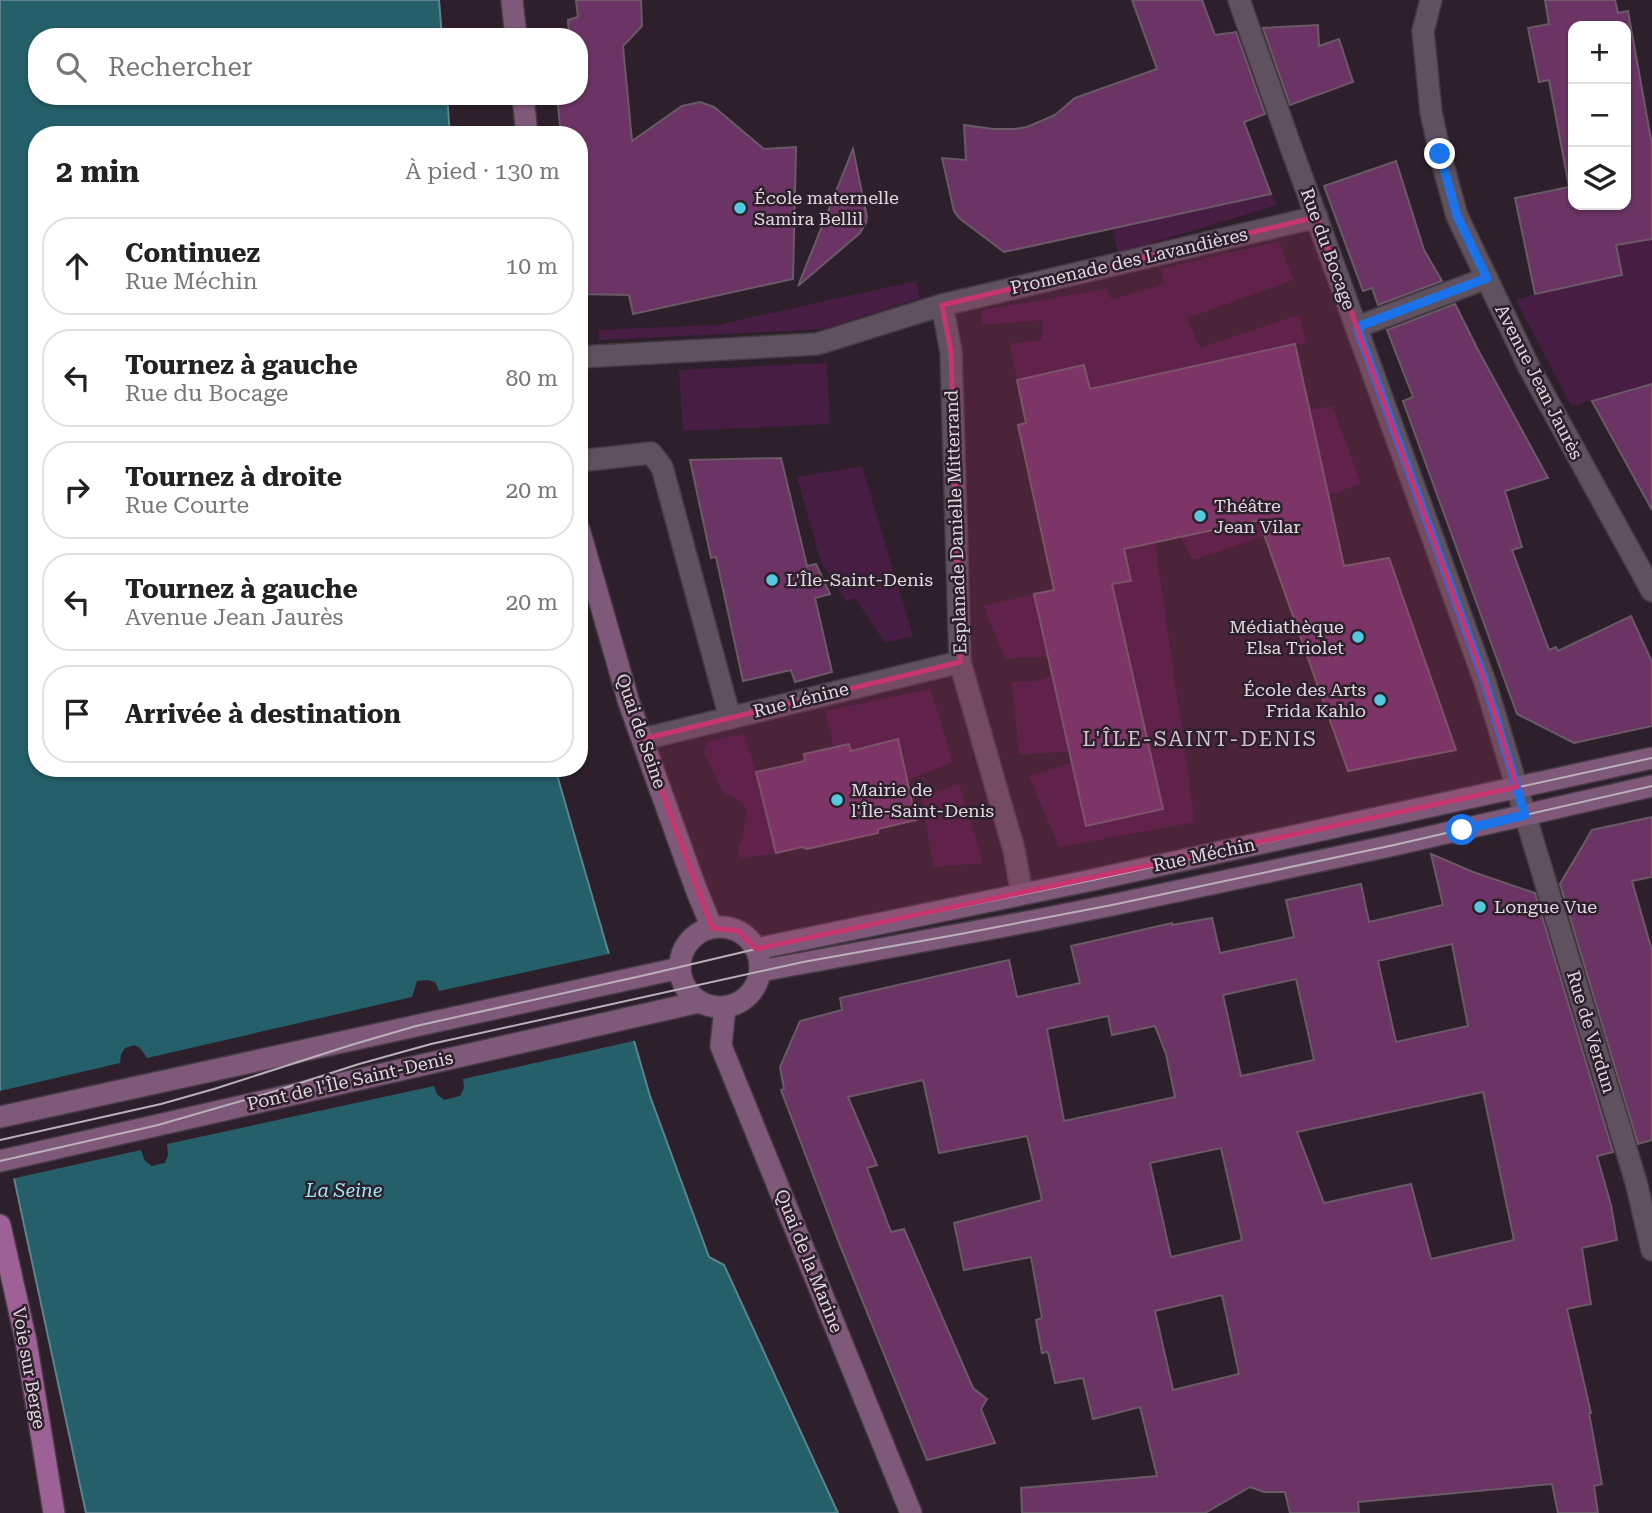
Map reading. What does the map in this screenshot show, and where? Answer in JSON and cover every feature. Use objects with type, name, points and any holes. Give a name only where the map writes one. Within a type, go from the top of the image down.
[{"type":"main road","points":[[512,0],[515,28]]},
{"type":"main road","points":[[524,105],[526,126]]},
{"type":"main road","name":"Quai de Seine","points":[[588,560],[629,703],[712,928]]},
{"type":"main road","name":"Rue Méchin","points":[[756,949],[1652,758]]},
{"type":"main road","name":"Rue Méchin","points":[[760,971],[1032,921],[1652,786]]},
{"type":"main road","points":[[712,928],[738,931],[756,949],[760,960],[758,981],[753,991],[736,1004],[712,1007],[699,1002],[685,987],[680,968],[683,954],[699,933],[712,928]]},
{"type":"main road","points":[[0,1117],[680,968]]},
{"type":"main road","name":"Pont de l'Île Saint-Denis","points":[[0,1161],[699,1002]]},
{"type":"main road","name":"Quai de la Marine","points":[[725,1007],[721,1046],[911,1513]]},
{"type":"main road","name":"Voie sur Berge","points":[[0,1225],[26,1341],[54,1513]]},
{"type":"street","name":"Rue du Bocage","points":[[1239,0],[1485,682],[1525,815]]},
{"type":"street","name":"Avenue Jean Jaurès","points":[[1431,0],[1423,31],[1431,111],[1457,216],[1530,369],[1652,591]]},
{"type":"street","name":"Promenade des Lavandières","points":[[588,357],[817,344],[942,305],[1317,217]]},
{"type":"street","points":[[1357,327],[1487,278]]},
{"type":"street","name":"Esplanade Danielle Mitterrand","points":[[942,305],[951,352],[960,662],[1014,850],[1022,894]]},
{"type":"street","points":[[588,460],[651,453],[662,467],[730,718]]},
{"type":"street","name":"Rue Lénine","points":[[643,739],[960,662]]},
{"type":"street","name":"Rue de Verdun","points":[[1525,815],[1636,1182],[1652,1250]]},
{"type":"highlighted area","points":[[1317,217],[1485,682],[1517,787],[756,949],[738,931],[712,928],[643,739],[960,662],[951,352],[942,305]]},
{"type":"shaded area","points":[[1271,194],[1277,205],[1118,253],[1112,229]]},
{"type":"shaded area","points":[[1652,239],[1652,384],[1571,406],[1516,300],[1621,276],[1616,245]]},
{"type":"shaded area","points":[[1279,241],[1293,280],[1187,318],[1200,348],[1298,315],[1307,343],[1089,388],[1081,366],[1017,380],[1010,344],[1042,340],[1042,320],[982,325],[982,310],[1106,289],[1112,300],[1164,284],[1161,269]]},
{"type":"shaded area","points":[[916,281],[920,298],[824,329],[599,340],[598,330],[717,325]]},
{"type":"shaded area","points":[[827,363],[830,424],[683,431],[679,370]]},
{"type":"shaded area","points":[[1332,406],[1361,484],[1329,495],[1310,410]]},
{"type":"shaded area","points":[[862,466],[913,636],[885,643],[855,598],[846,601],[821,562],[797,477]]},
{"type":"shaded area","points":[[1331,505],[1333,512],[1193,560],[1180,537]]},
{"type":"shaded area","points":[[1155,543],[1195,822],[1059,847],[1029,776],[1072,763],[1086,825],[1162,809],[1113,585],[1128,581],[1124,550]]},
{"type":"shaded area","points":[[1034,594],[1048,656],[1005,659],[984,606]]},
{"type":"shaded area","points":[[1052,676],[1069,751],[1019,755],[1012,682],[1036,681]]},
{"type":"shaded area","points":[[930,689],[953,762],[907,780],[898,739],[851,751],[848,743],[834,747],[825,711]]},
{"type":"shaded area","points":[[744,734],[776,853],[740,858],[737,849],[744,829],[746,809],[738,799],[724,794],[704,752],[708,741]]},
{"type":"shaded area","points":[[959,784],[983,863],[934,867],[921,796]]},
{"type":"water","name":"La Seine","points":[[0,0],[439,0],[441,28],[28,28],[28,105],[448,105],[449,126],[28,126],[28,777],[558,777],[650,1096],[709,1257],[724,1265],[838,1513],[86,1513],[0,1113]]},
{"type":"pier","points":[[613,953],[638,1040],[463,1079],[464,1088],[460,1096],[444,1100],[437,1094],[434,1086],[167,1144],[168,1155],[165,1163],[152,1166],[145,1161],[141,1150],[11,1179],[0,1130],[0,1091],[120,1063],[125,1048],[134,1045],[140,1048],[147,1058],[412,997],[417,981],[435,982],[439,991]]},
{"type":"building","points":[[576,0],[641,0],[642,26],[623,46],[632,141],[682,106],[700,102],[714,107],[764,149],[796,147],[793,279],[633,314],[629,295],[588,294],[588,126],[560,126],[558,105],[588,105],[588,28],[568,28],[568,20],[578,17]]},
{"type":"building","points":[[1132,0],[1202,0],[1215,35],[1236,32],[1265,114],[1244,122],[1271,194],[1004,252],[959,218],[954,211],[942,158],[966,160],[964,125],[993,129],[1027,127],[1055,115],[1075,98],[1157,69]]},
{"type":"building","points":[[1545,0],[1615,0],[1618,13],[1628,11],[1630,21],[1568,21],[1568,182],[1549,80],[1539,82],[1528,28],[1549,24]]},
{"type":"building","points":[[1318,25],[1319,46],[1339,39],[1353,82],[1290,105],[1263,28]]},
{"type":"building","points":[[1631,28],[1652,145],[1652,239],[1616,245],[1622,275],[1535,294],[1515,198],[1568,187],[1568,210],[1631,210]]},
{"type":"building","points":[[853,149],[866,223],[860,233],[798,286]]},
{"type":"building","points":[[1396,161],[1424,250],[1442,281],[1378,305],[1372,288],[1363,291],[1324,186]]},
{"type":"building","points":[[1455,304],[1548,478],[1505,491],[1522,547],[1512,550],[1549,650],[1556,647],[1558,651],[1631,616],[1652,662],[1652,726],[1574,743],[1517,714],[1403,401],[1413,397],[1387,330]]},
{"type":"building","points":[[1295,344],[1344,566],[1389,558],[1456,750],[1348,771],[1259,520],[1124,549],[1131,581],[1112,584],[1163,809],[1086,826],[1034,594],[1054,590],[1018,425],[1026,423],[1017,380],[1084,365],[1090,389]]},
{"type":"building","points":[[1652,384],[1652,510],[1592,401]]},
{"type":"building","name":"L'Île-Saint-Denis","points":[[781,458],[807,566],[816,564],[830,594],[815,598],[832,672],[795,682],[791,670],[743,681],[716,557],[711,558],[690,460]]},
{"type":"building","name":"Mairie de l'Île-Saint-Denis","points":[[898,739],[916,820],[878,829],[878,833],[776,853],[756,772],[805,761],[804,754],[849,744],[851,751]]},
{"type":"building","points":[[1652,817],[1652,877],[1632,881],[1652,951],[1652,1140],[1638,1144],[1560,884],[1592,830]]},
{"type":"building","points":[[1431,854],[1473,872],[1535,893],[1613,1152],[1597,1156],[1611,1205],[1617,1240],[1582,1248],[1591,1304],[1567,1309],[1591,1413],[1602,1484],[1594,1486],[1598,1513],[1558,1513],[1552,1484],[1358,1502],[1359,1513],[1290,1513],[1285,1492],[1264,1492],[1250,1487],[1205,1513],[1022,1513],[1021,1488],[1157,1476],[1140,1407],[1093,1419],[1083,1378],[1055,1383],[1048,1352],[1042,1353],[1036,1320],[1042,1318],[1031,1257],[964,1270],[954,1223],[1042,1200],[1027,1136],[939,1153],[923,1080],[848,1097],[877,1165],[867,1168],[891,1232],[904,1229],[973,1388],[987,1399],[981,1409],[995,1443],[927,1460],[839,1243],[781,1090],[784,1089],[780,1067],[800,1021],[842,1010],[840,998],[1009,960],[1017,997],[1080,983],[1071,946],[1172,923],[1212,918],[1220,953],[1294,937],[1286,900],[1361,884],[1369,922],[1443,905]],"holes":[[[1452,944],[1468,1026],[1396,1042],[1378,961]],[[1296,979],[1314,1060],[1241,1076],[1223,995]],[[1108,1016],[1112,1035],[1155,1026],[1166,1054],[1175,1097],[1064,1121],[1047,1029]],[[1483,1092],[1514,1240],[1431,1259],[1411,1184],[1324,1203],[1297,1132]],[[1221,1148],[1242,1240],[1171,1257],[1150,1163]],[[1222,1295],[1239,1374],[1173,1390],[1155,1311]]]},
{"type":"tram line","points":[[0,1140],[161,1104],[416,1026],[756,949],[1097,879],[1652,758]]},
{"type":"tram line","points":[[0,1161],[158,1125],[431,1044],[803,962],[1112,905],[1652,786]]},
{"type":"place","name":"École maternelle Samira Bellil","points":[[740,208]]},
{"type":"place","name":"Théâtre Jean Vilar","points":[[1200,516]]},
{"type":"place","name":"L'Île-Saint-Denis","points":[[772,580]]},
{"type":"place","name":"Médiathèque Elsa Triolet","points":[[1358,637]]},
{"type":"place","name":"École des Arts Frida Kahlo","points":[[1380,700]]},
{"type":"place","name":"Mairie de l'Île-Saint-Denis","points":[[837,800]]},
{"type":"place","name":"Longue Vue","points":[[1480,907]]},
{"type":"district","name":"L'ÎLE-SAINT-DENIS","points":[[1200,739]]},
{"type":"route","points":[[1440,154],[1457,216],[1487,278],[1357,327],[1485,682],[1525,815],[1462,830]]}]
